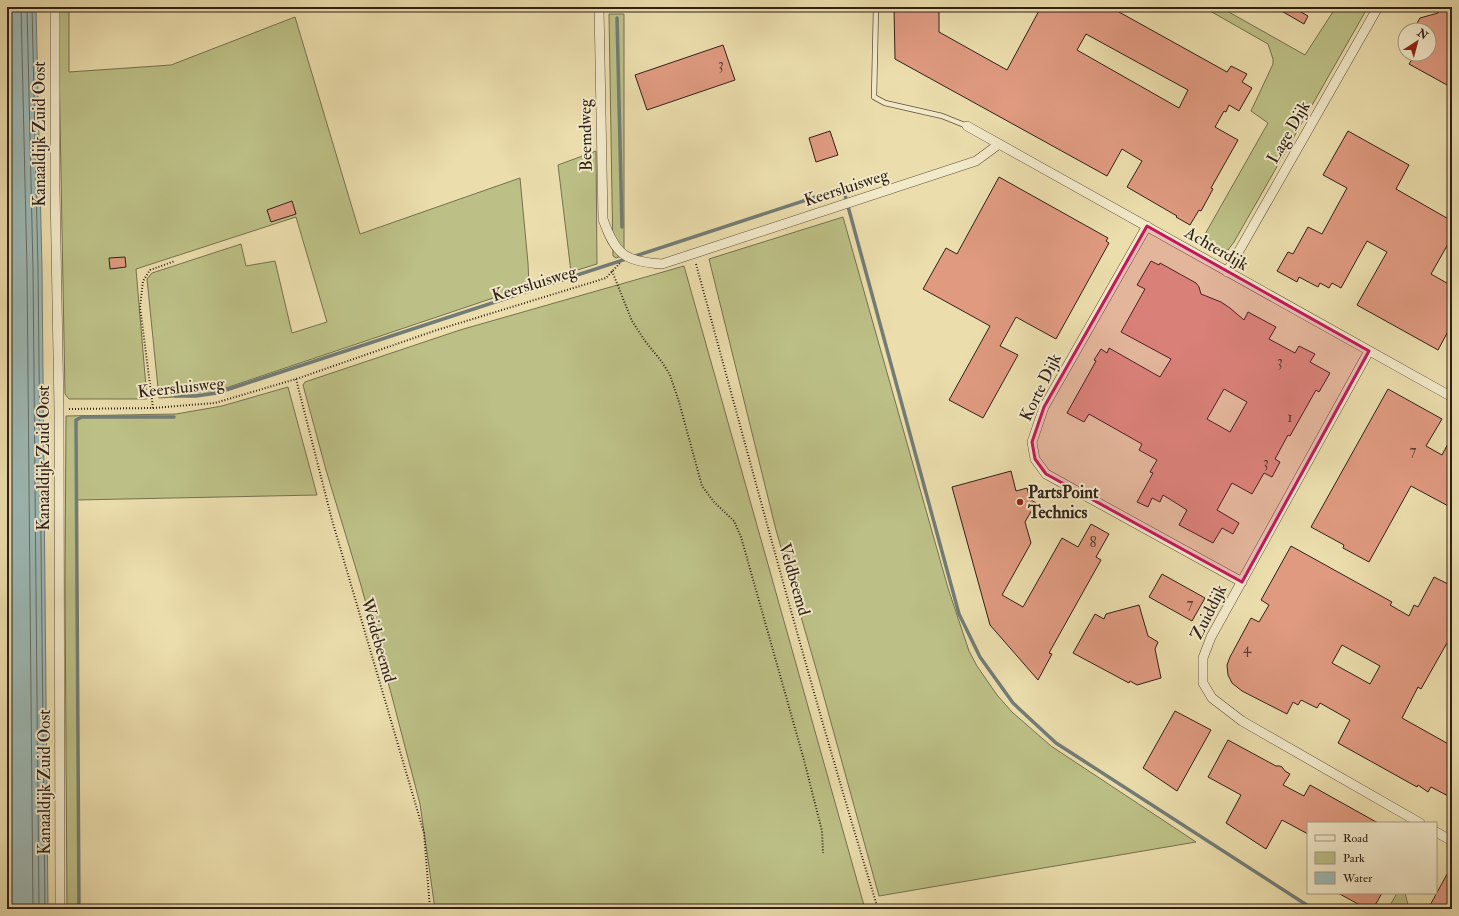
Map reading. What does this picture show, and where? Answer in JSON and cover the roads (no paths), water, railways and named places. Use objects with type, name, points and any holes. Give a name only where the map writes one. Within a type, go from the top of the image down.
[{"type":"street","name":"Kanaaldijk Zuid Oost","points":[[55,7],[55,189],[59,409],[60,909]]},
{"type":"street","name":"Beemdweg","points":[[599,7],[603,219],[609,236],[616,248],[625,256]]},
{"type":"street","name":"Lage Dijk","points":[[1227,272],[1378,7]]},
{"type":"street","name":"Achterdijk","points":[[967,126],[1452,397]]},
{"type":"street","name":"Keersluisweg","points":[[625,256],[643,263],[662,264],[976,161],[999,144]]},
{"type":"street","name":"Korte Dijk","points":[[1147,226],[1044,407],[1032,442],[1035,459],[1046,474],[1242,582]]},
{"type":"street","name":"Zuiddijk","points":[[1369,351],[1211,637],[1203,658],[1203,683],[1212,698],[1242,721],[1418,822]]},
{"type":"street","points":[[1437,833],[1452,841]]},
{"type":"lane","points":[[876,7],[874,97],[885,103],[942,116],[967,126]]},
{"type":"water","points":[[7,7],[36,7],[42,269],[48,909],[7,909]]},
{"type":"waterway","points":[[617,18],[622,227]]},
{"type":"waterway","points":[[175,396],[196,396],[217,393],[843,188],[959,614],[980,657],[1013,703],[1056,743],[1313,909]]},
{"type":"waterway","points":[[79,909],[76,420],[82,417],[174,417]]},
{"type":"place","name":"PartsPoint Technics","points":[[1020,502]]}]
